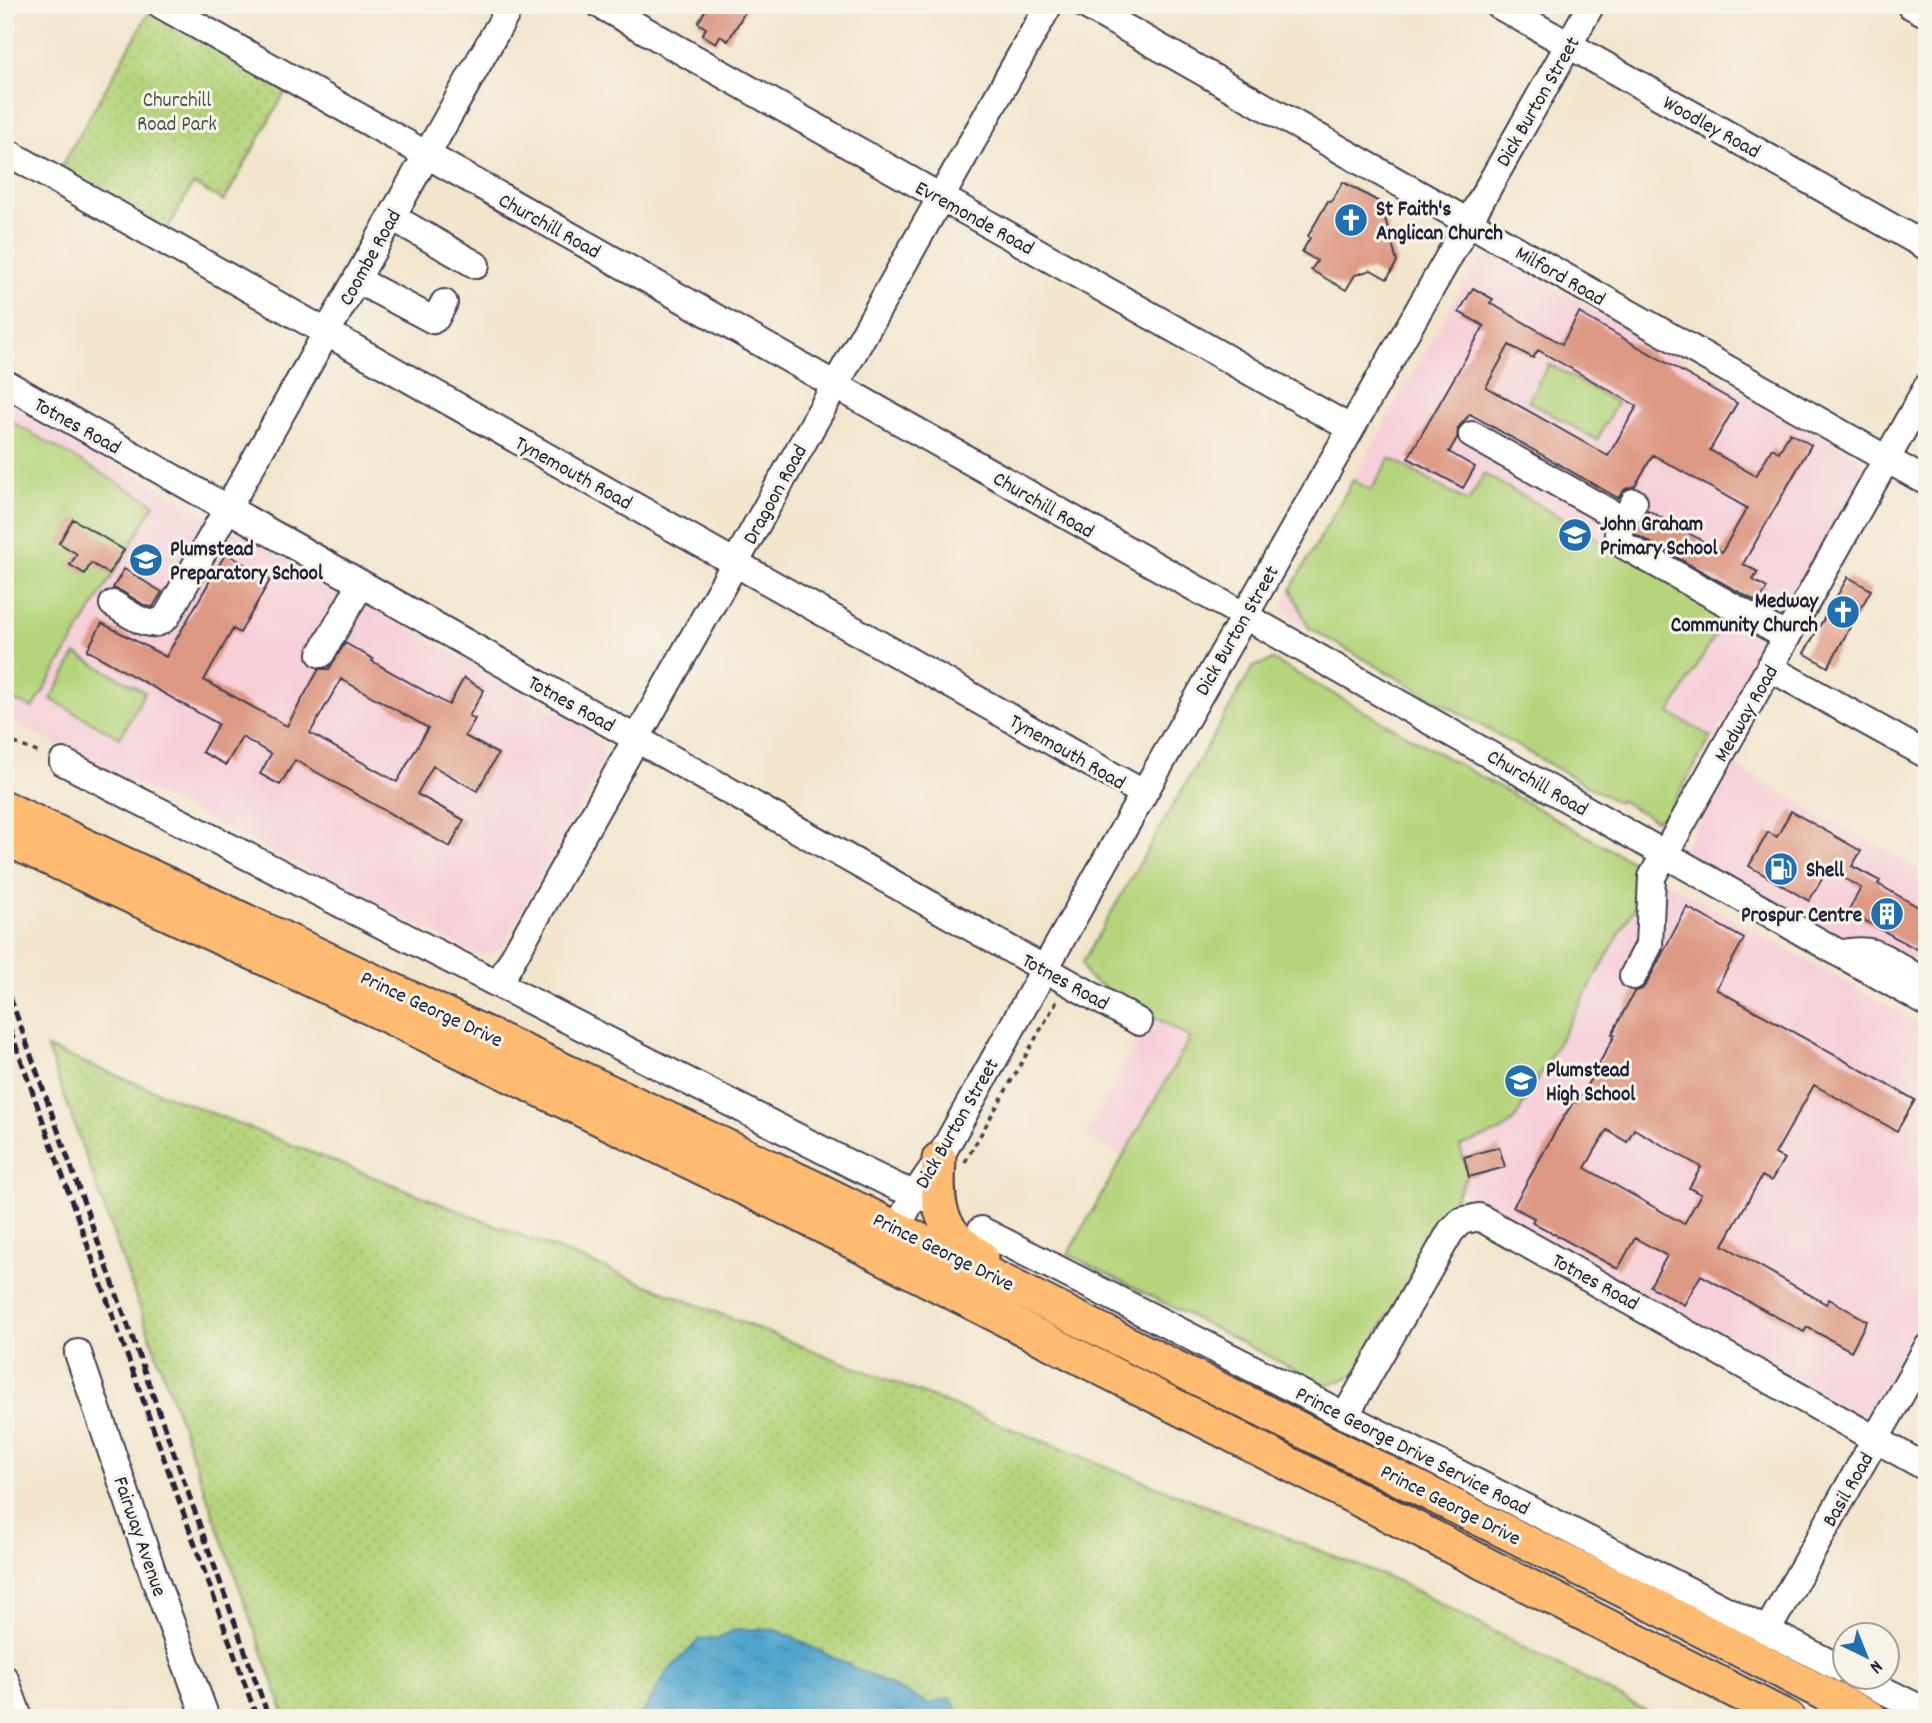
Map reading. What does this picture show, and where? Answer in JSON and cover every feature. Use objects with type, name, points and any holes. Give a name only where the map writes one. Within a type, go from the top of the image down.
[{"type":"main road","name":"Prince George Drive","points":[[5,808],[889,1242],[1788,1718]]},
{"type":"main road","name":"Prince George Drive","points":[[5,838],[352,999],[800,1215],[889,1242],[1096,1327],[1657,1607],[1871,1718]]},
{"type":"main road","points":[[950,1164],[926,1198],[967,1248],[1096,1327]]},
{"type":"street","name":"Churchill Road","points":[[161,5],[1664,854],[1838,954],[1869,983],[1927,1003]]},
{"type":"street","name":"Coombe Road","points":[[113,604],[148,623],[157,624],[163,621],[511,5]]},
{"type":"street","name":"Evremonde Road","points":[[600,5],[1350,428]]},
{"type":"street","name":"Dragoon Road","points":[[499,983],[1049,5]]},
{"type":"street","name":"Milford Road","points":[[1085,5],[1468,222],[1761,400],[1886,459],[1927,482]]},
{"type":"street","name":"Woodley Road","points":[[1498,5],[1927,247]]},
{"type":"street","name":"Dick Burton Street","points":[[950,1164],[1043,969],[1591,5]]},
{"type":"street","points":[[1910,5],[1927,15]]},
{"type":"street","name":"Tynemouth Road","points":[[5,151],[1143,793]]},
{"type":"street","points":[[392,217],[476,265]]},
{"type":"street","points":[[357,279],[433,320],[444,303]]},
{"type":"street","name":"Totnes Road","points":[[5,383],[1139,1022]]},
{"type":"street","name":"Medway Road","points":[[1633,976],[1649,945],[1650,880],[1927,387]]},
{"type":"street","points":[[1472,435],[1628,511],[1618,532],[1618,538],[1625,546],[1787,637]]},
{"type":"street","points":[[321,654],[361,584]]},
{"type":"street","points":[[1770,668],[1927,755]]},
{"type":"street","points":[[63,762],[852,1165],[926,1198]]},
{"type":"street","points":[[1838,954],[1858,949],[1871,951],[1927,983]]},
{"type":"street","name":"Dick Burton Street","points":[[889,1242],[926,1198]]},
{"type":"street","name":"Totnes Road","points":[[1345,1416],[1451,1231],[1461,1221],[1479,1217],[1927,1468]]},
{"type":"street","name":"Prince George Drive Service Road","points":[[981,1230],[1830,1663]]},
{"type":"street","name":"Basil Road","points":[[1767,1630],[1927,1348]]},
{"type":"street","name":"Fairway Avenue","points":[[78,1353],[157,1585],[206,1718]]},
{"type":"street","points":[[5,1679],[19,1718]]},
{"type":"street","points":[[1887,1692],[1927,1712]]},
{"type":"path","points":[[5,739],[63,762]]},
{"type":"path","points":[[950,1164],[1059,997]]},
{"type":"shaded area","name":"John Graham Primary School","points":[[1487,255],[1499,257],[1855,456],[1863,466],[1863,475],[1668,819],[1655,823],[1290,618],[1283,603],[1476,262]]},
{"type":"shaded area","name":"Plumstead Preparatory School","points":[[5,402],[593,732],[602,746],[604,763],[501,947],[490,954],[475,953],[5,718]]},
{"type":"shaded area","name":"Plumstead High School","points":[[1273,660],[1927,1028],[1927,1311],[1871,1410],[1858,1415],[1460,1190],[1327,1386],[1068,1254],[1123,1157],[1085,1135],[1152,1015],[1087,977],[1082,963],[1253,667]]},
{"type":"shaded area","points":[[1731,764],[1927,874],[1927,989],[1682,851]]},
{"type":"green space","name":"Churchill Road Park","points":[[150,11],[287,89],[224,201],[193,184],[166,232],[58,172]]},
{"type":"green space","points":[[1549,364],[1617,403],[1597,440],[1528,401]]},
{"type":"green space","points":[[5,418],[155,504],[33,708],[5,697]]},
{"type":"green space","points":[[1390,458],[1468,502],[1484,474],[1720,608],[1711,625],[1718,630],[1670,713],[1711,737],[1666,816],[1655,820],[1620,800],[1618,803],[1309,628],[1291,589],[1353,480],[1371,490]]},
{"type":"green space","points":[[76,654],[145,692],[120,738],[51,699]]},
{"type":"green space","name":"Plumstead High School","points":[[1273,660],[1645,869],[1639,881],[1637,903],[1515,1119],[1502,1131],[1460,1146],[1468,1173],[1460,1189],[1354,1375],[1327,1386],[1068,1254],[1190,1038],[1087,977],[1082,963],[1253,667]]},
{"type":"green space","points":[[47,1048],[1397,1581],[1660,1718],[286,1718]]},
{"type":"water","points":[[737,1629],[777,1630],[929,1704],[950,1698],[966,1718],[636,1718],[646,1708],[667,1672],[700,1639],[718,1638]]},
{"type":"building","points":[[708,5],[749,5],[728,41],[720,36],[716,43],[702,35],[706,28],[698,23]]},
{"type":"building","name":"St Faith's Anglican Church","points":[[1343,182],[1381,203],[1397,262],[1387,279],[1371,270],[1355,275],[1346,290],[1311,270],[1317,261],[1302,252],[1328,201],[1331,202]]},
{"type":"building","points":[[1473,288],[1493,299],[1490,303],[1562,344],[1579,313],[1737,403],[1710,450],[1756,476],[1772,448],[1779,452],[1790,433],[1811,445],[1743,564],[1758,572],[1753,580],[1767,588],[1759,603],[1635,534],[1648,510],[1722,552],[1747,508],[1653,455],[1635,486],[1625,489],[1618,498],[1470,414],[1458,428],[1457,438],[1449,452],[1475,467],[1463,488],[1408,458],[1484,326],[1459,312]],"holes":[[[1509,345],[1533,358],[1538,350],[1637,406],[1608,456],[1486,387]]]},
{"type":"building","points":[[73,519],[124,550],[109,574],[91,563],[85,574],[70,565],[77,554],[59,543]]},
{"type":"building","points":[[226,553],[270,580],[240,633],[233,629],[204,680],[287,726],[319,669],[329,669],[345,643],[449,705],[464,678],[484,690],[469,716],[475,719],[465,736],[498,754],[477,791],[433,766],[417,794],[464,820],[450,847],[295,760],[280,785],[260,774],[271,754],[242,737],[226,765],[202,752],[218,724],[87,650],[102,623],[166,657]],"holes":[[[341,679],[428,728],[397,782],[310,733]]]},
{"type":"building","points":[[124,569],[162,592],[153,607],[146,606],[113,588]]},
{"type":"building","name":"Medway Community Church","points":[[1848,577],[1871,590],[1828,667],[1804,653]]},
{"type":"building","points":[[1791,811],[1861,851],[1852,866],[1927,912],[1927,955],[1848,911],[1861,888],[1828,869],[1809,901],[1749,866],[1768,832],[1777,837]]},
{"type":"building","points":[[1687,907],[1744,939],[1716,989],[1915,1100],[1897,1131],[1814,1085],[1775,1154],[1784,1159],[1771,1181],[1762,1176],[1723,1245],[1826,1304],[1829,1299],[1867,1321],[1851,1351],[1807,1327],[1804,1332],[1701,1275],[1684,1305],[1650,1286],[1667,1256],[1635,1238],[1618,1269],[1532,1222],[1534,1218],[1513,1207],[1560,1123],[1574,1101],[1577,1103],[1615,1035],[1612,1034],[1634,992],[1647,983]],"holes":[[[1634,1129],[1701,1167],[1689,1188],[1701,1194],[1684,1224],[1585,1168],[1607,1130],[1627,1142]]]},
{"type":"building","points":[[1499,1147],[1505,1167],[1469,1177],[1464,1157]]},
{"type":"railway","points":[[5,983],[269,1718]]},
{"type":"railway","points":[[5,1015],[257,1718]]},
{"type":"place","name":"St Faith's Anglican Church","points":[[1351,220]]},
{"type":"place","name":"John Graham Primary School","points":[[1575,535]]},
{"type":"place","name":"Plumstead Preparatory School","points":[[146,560]]},
{"type":"place","name":"Medway Community Church","points":[[1843,612]]},
{"type":"place","name":"Shell","points":[[1781,869]]},
{"type":"place","name":"Prospur Centre","points":[[1887,914]]},
{"type":"place","name":"Plumstead High School","points":[[1521,1081]]}]
